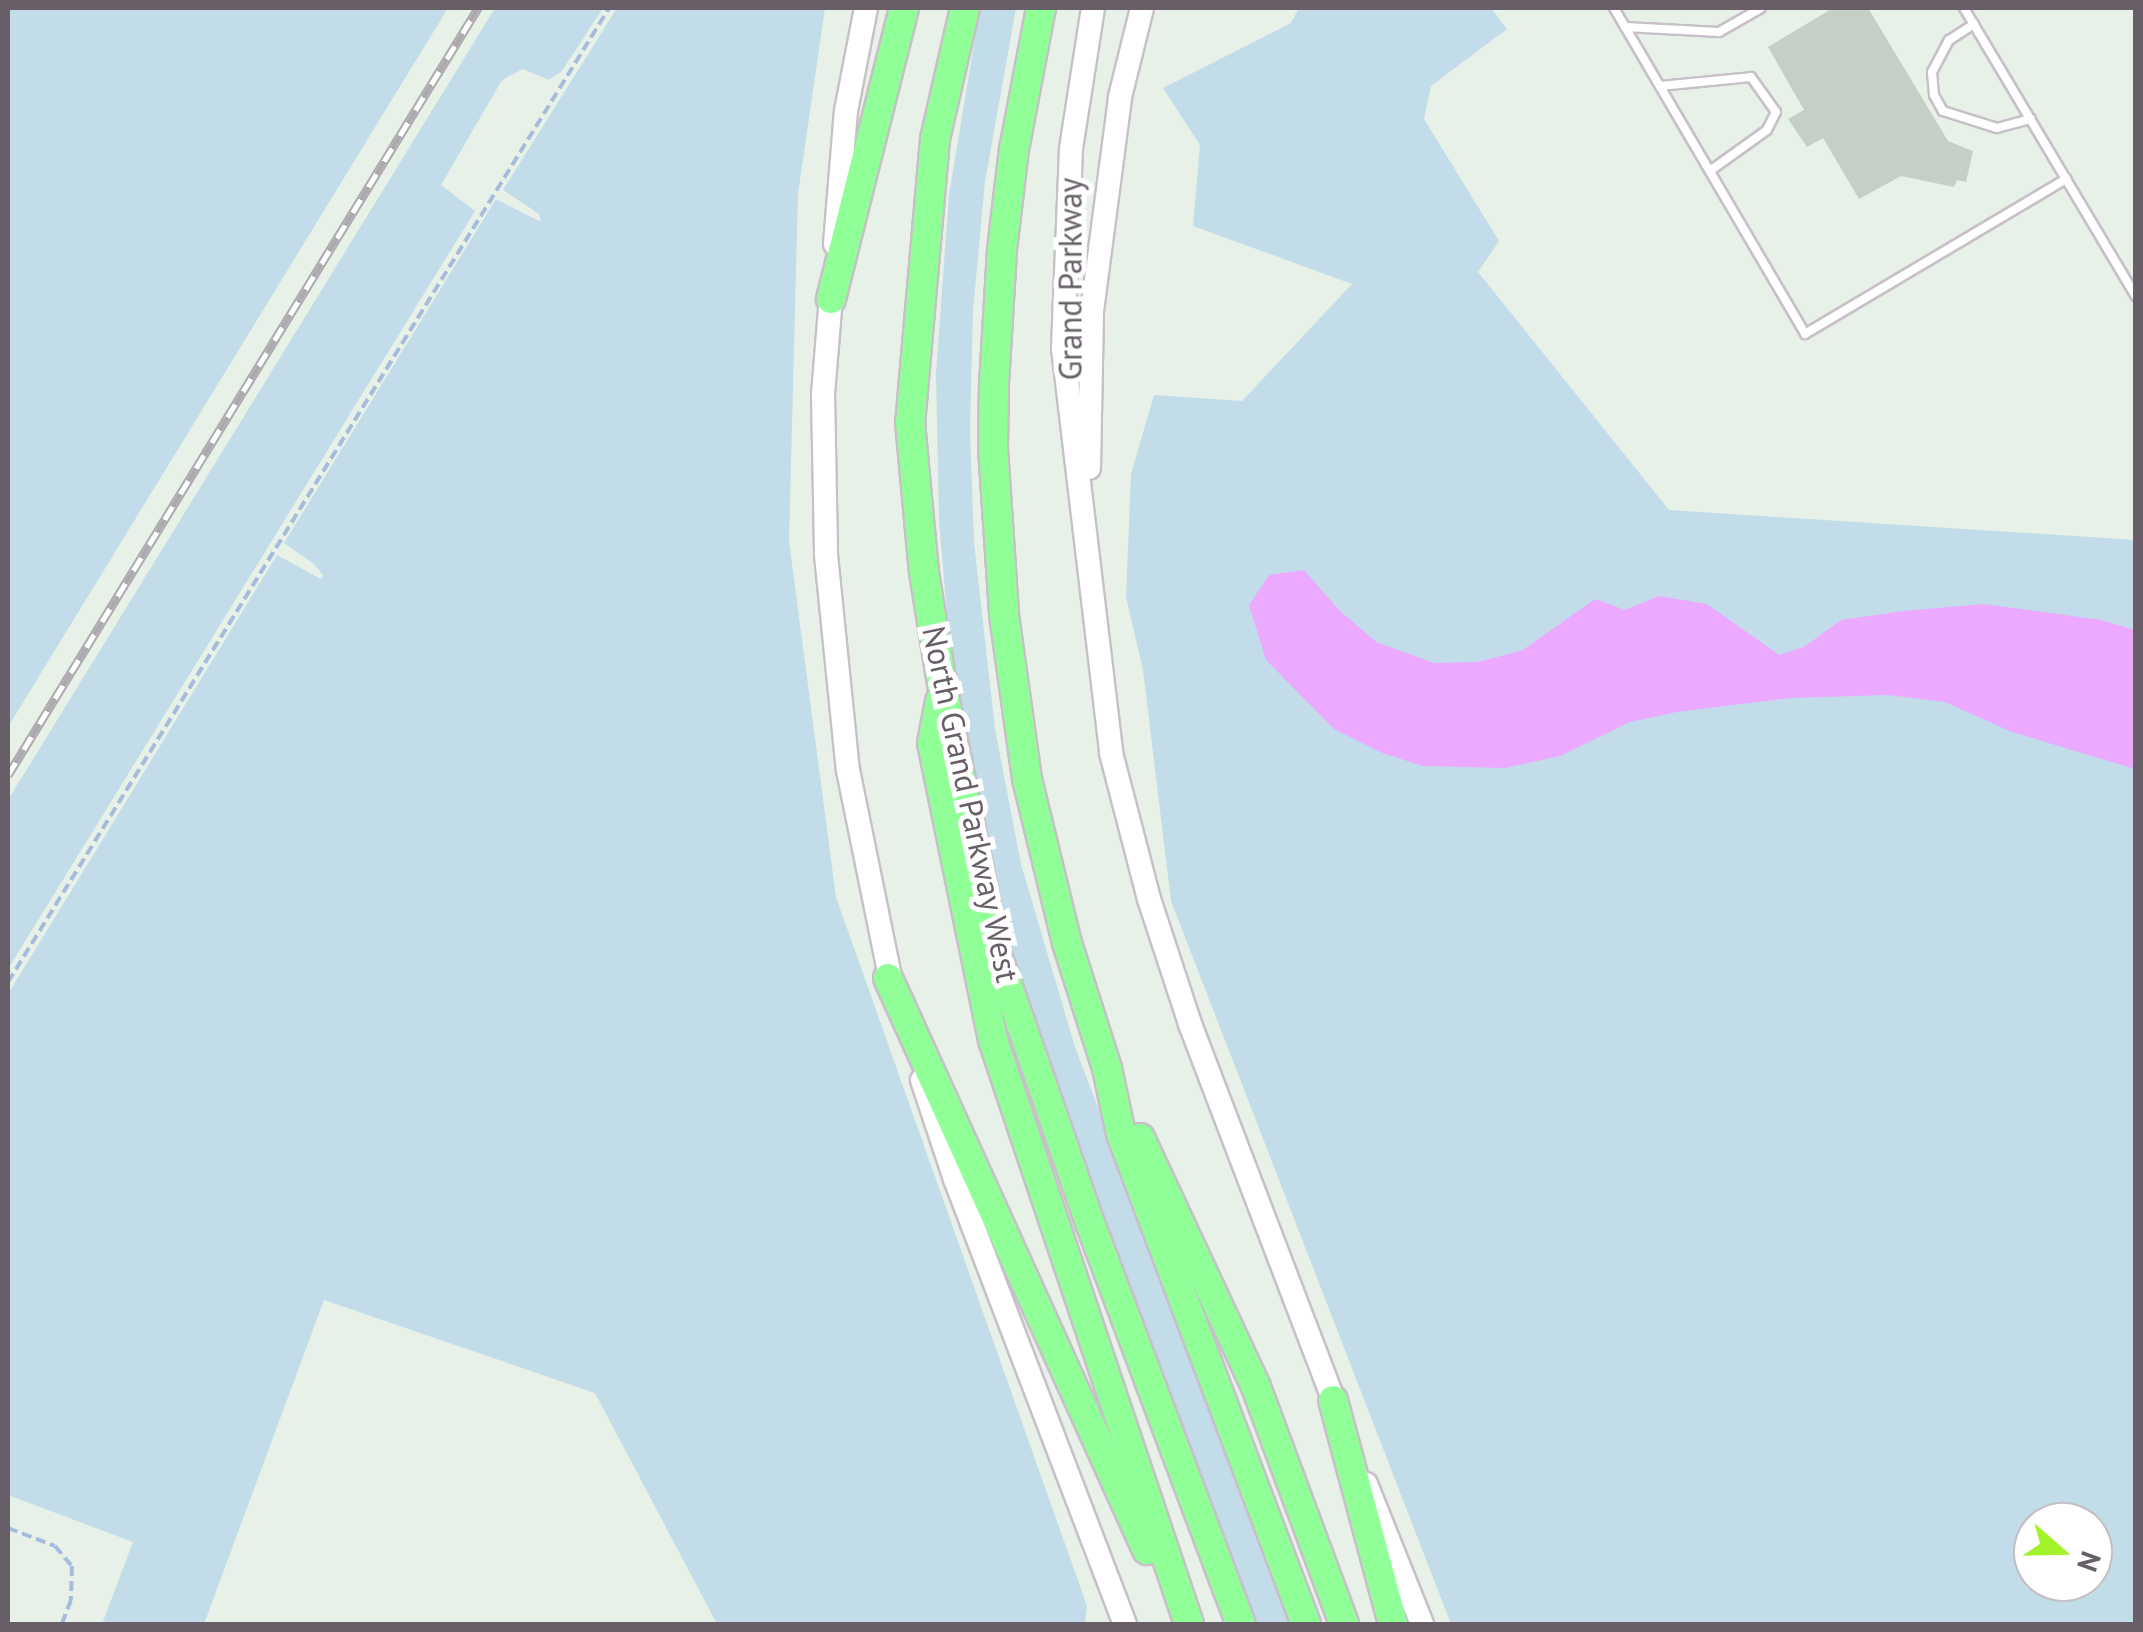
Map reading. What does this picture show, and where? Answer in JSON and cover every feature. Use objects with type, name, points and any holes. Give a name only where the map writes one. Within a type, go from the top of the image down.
[{"type":"highway","points":[[831,299],[904,8]]},
{"type":"highway","name":"North Grand Parkway West","points":[[965,8],[935,139],[910,422],[924,572],[942,690],[994,946],[1090,1223],[1242,1624]]},
{"type":"highway","name":"North Grand Parkway West","points":[[1041,8],[1014,149],[1002,250],[994,467],[1004,615],[1027,778],[1067,943],[1107,1068],[1120,1134],[1306,1624]]},
{"type":"highway","points":[[942,690],[932,743],[992,1040],[1188,1624]]},
{"type":"highway","points":[[888,978],[1154,1565],[1188,1624]]},
{"type":"highway","points":[[1107,1068],[1256,1387],[1344,1624]]},
{"type":"highway","points":[[1333,1400],[1393,1624]]},
{"type":"main road","points":[[866,8],[846,112],[823,394],[826,555],[848,770],[888,978],[955,1178],[1125,1624]]},
{"type":"main road","name":"Grand Parkway","points":[[1088,552],[1063,348],[1071,149],[1093,8]]},
{"type":"main road","points":[[1142,8],[1120,97],[1092,311],[1088,552],[1111,753],[1149,899],[1190,1024],[1422,1624]]},
{"type":"lane","points":[[1614,8],[1804,334],[2066,180]]},
{"type":"lane","points":[[1625,27],[1719,32],[1761,8]]},
{"type":"lane","points":[[1964,8],[2136,298]]},
{"type":"lane","points":[[1974,24],[1939,52],[1932,72],[1934,94],[1942,111],[1996,128],[2031,119]]},
{"type":"lane","points":[[1660,86],[1751,77],[1776,112],[1767,130],[1710,171]]},
{"type":"path","points":[[8,982],[609,8]]},
{"type":"path","points":[[8,1528],[55,1546],[72,1566],[71,1600],[62,1624]]},
{"type":"shaded area","points":[[8,8],[448,8],[8,727]]},
{"type":"shaded area","points":[[495,8],[603,8],[562,71],[549,80],[523,69],[502,80],[441,185],[475,211],[8,969],[8,800]]},
{"type":"shaded area","points":[[617,8],[825,8],[798,194],[789,541],[836,897],[1087,1606],[1085,1624],[717,1624],[595,1393],[324,1300],[204,1624],[102,1624],[133,1542],[8,1495],[8,994],[277,555],[321,579],[323,575],[314,564],[284,543],[496,199],[541,222],[539,214],[503,190]]},
{"type":"shaded area","points":[[980,8],[1016,8],[985,182],[973,311],[970,432],[974,542],[995,729],[1021,864],[1075,1047],[1294,1624],[1258,1624],[1048,1072],[1004,931],[951,661],[939,520],[936,373],[949,195]]},
{"type":"shaded area","points":[[1299,8],[1491,8],[1507,29],[1431,86],[1424,119],[1499,241],[1478,272],[1669,510],[2135,540],[2135,1624],[1451,1624],[1171,901],[1143,670],[1126,597],[1131,474],[1154,395],[1242,401],[1352,284],[1193,226],[1200,145],[1163,88],[1291,23]]},
{"type":"shaded area","points":[[1304,570],[1339,610],[1376,642],[1434,663],[1478,662],[1523,650],[1595,599],[1625,610],[1659,596],[1707,604],[1779,655],[1804,647],[1841,620],[1903,611],[1984,604],[2101,620],[2135,630],[2135,769],[2012,732],[1945,702],[1888,695],[1791,698],[1677,712],[1630,722],[1560,756],[1505,768],[1422,766],[1380,752],[1334,729],[1266,660],[1249,605],[1269,575]]},
{"type":"building","points":[[1833,8],[1868,8],[1948,141],[1973,151],[1966,182],[1957,180],[1954,187],[1901,176],[1859,199],[1823,138],[1807,147],[1788,119],[1804,110],[1768,47]]},
{"type":"railway","points":[[8,775],[478,8]]}]
